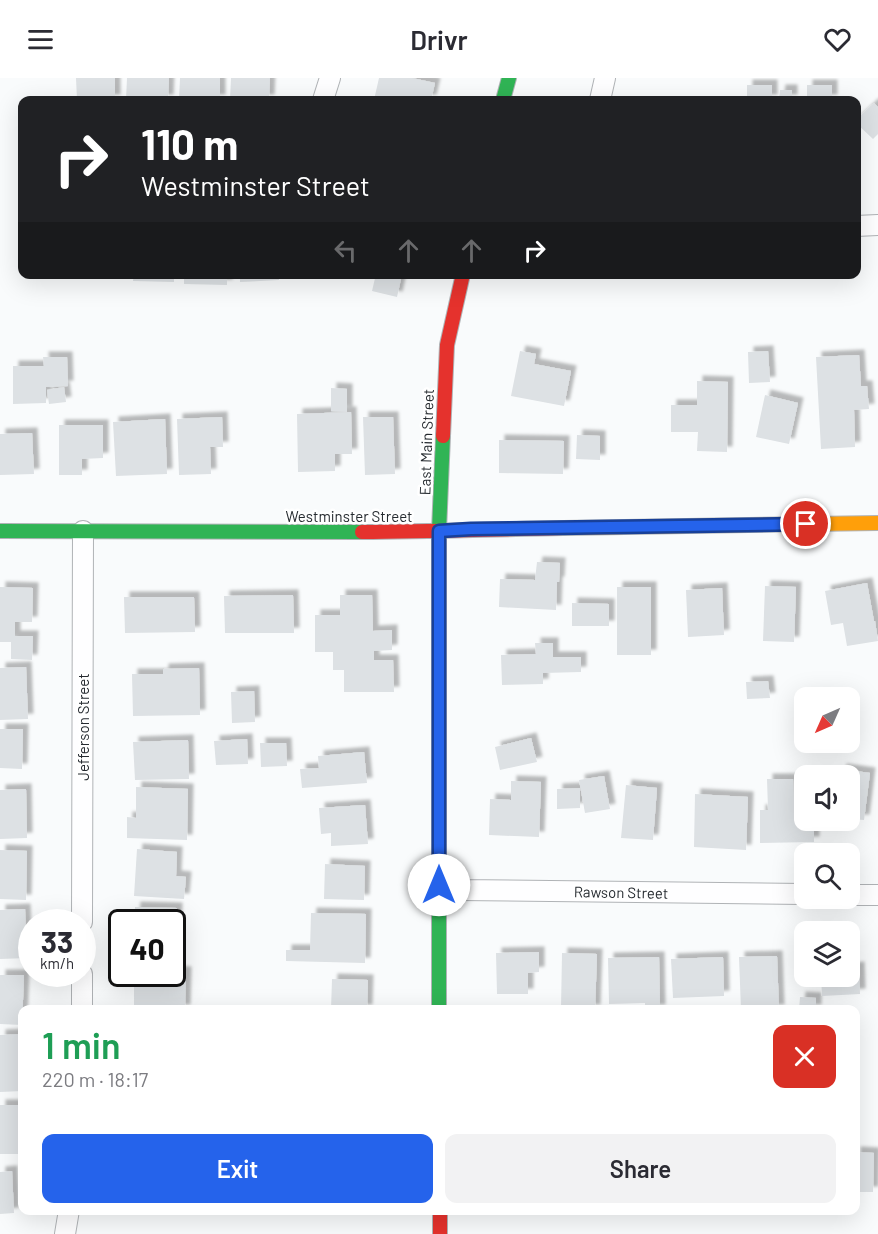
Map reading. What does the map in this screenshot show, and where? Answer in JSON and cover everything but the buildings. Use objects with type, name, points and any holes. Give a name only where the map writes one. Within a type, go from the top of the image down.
[{"type":"street","points":[[324,96],[330,78]]},
{"type":"street","points":[[504,96],[508,78]]},
{"type":"street","points":[[601,96],[605,78]]},
{"type":"street","points":[[861,226],[878,225]]},
{"type":"street","name":"East Main Street","points":[[439,1005],[439,531],[447,345],[462,279]]},
{"type":"street","name":"Westminster Street","points":[[0,531],[414,532],[471,529],[878,523]]},
{"type":"street","name":"Jefferson Street","points":[[82,909],[83,531]]},
{"type":"street","name":"Rawson Street","points":[[439,885],[459,890],[794,894]]},
{"type":"street","points":[[860,894],[878,895]]},
{"type":"street","points":[[82,987],[82,1005]]},
{"type":"street","points":[[65,1234],[68,1215]]},
{"type":"street","points":[[440,1215],[440,1234]]},
{"type":"traffic: fast","points":[[504,96],[509,78]]},
{"type":"traffic: fast","points":[[439,1005],[439,531],[443,436]]},
{"type":"traffic: fast","points":[[0,531],[362,532]]},
{"type":"traffic: slow","points":[[563,528],[878,523]]},
{"type":"traffic: jam","points":[[443,436],[447,345],[462,279]]},
{"type":"traffic: jam","points":[[362,532],[563,528]]},
{"type":"traffic: jam","points":[[440,1215],[440,1234]]},
{"type":"route","points":[[439,885],[439,531],[806,524]]}]
